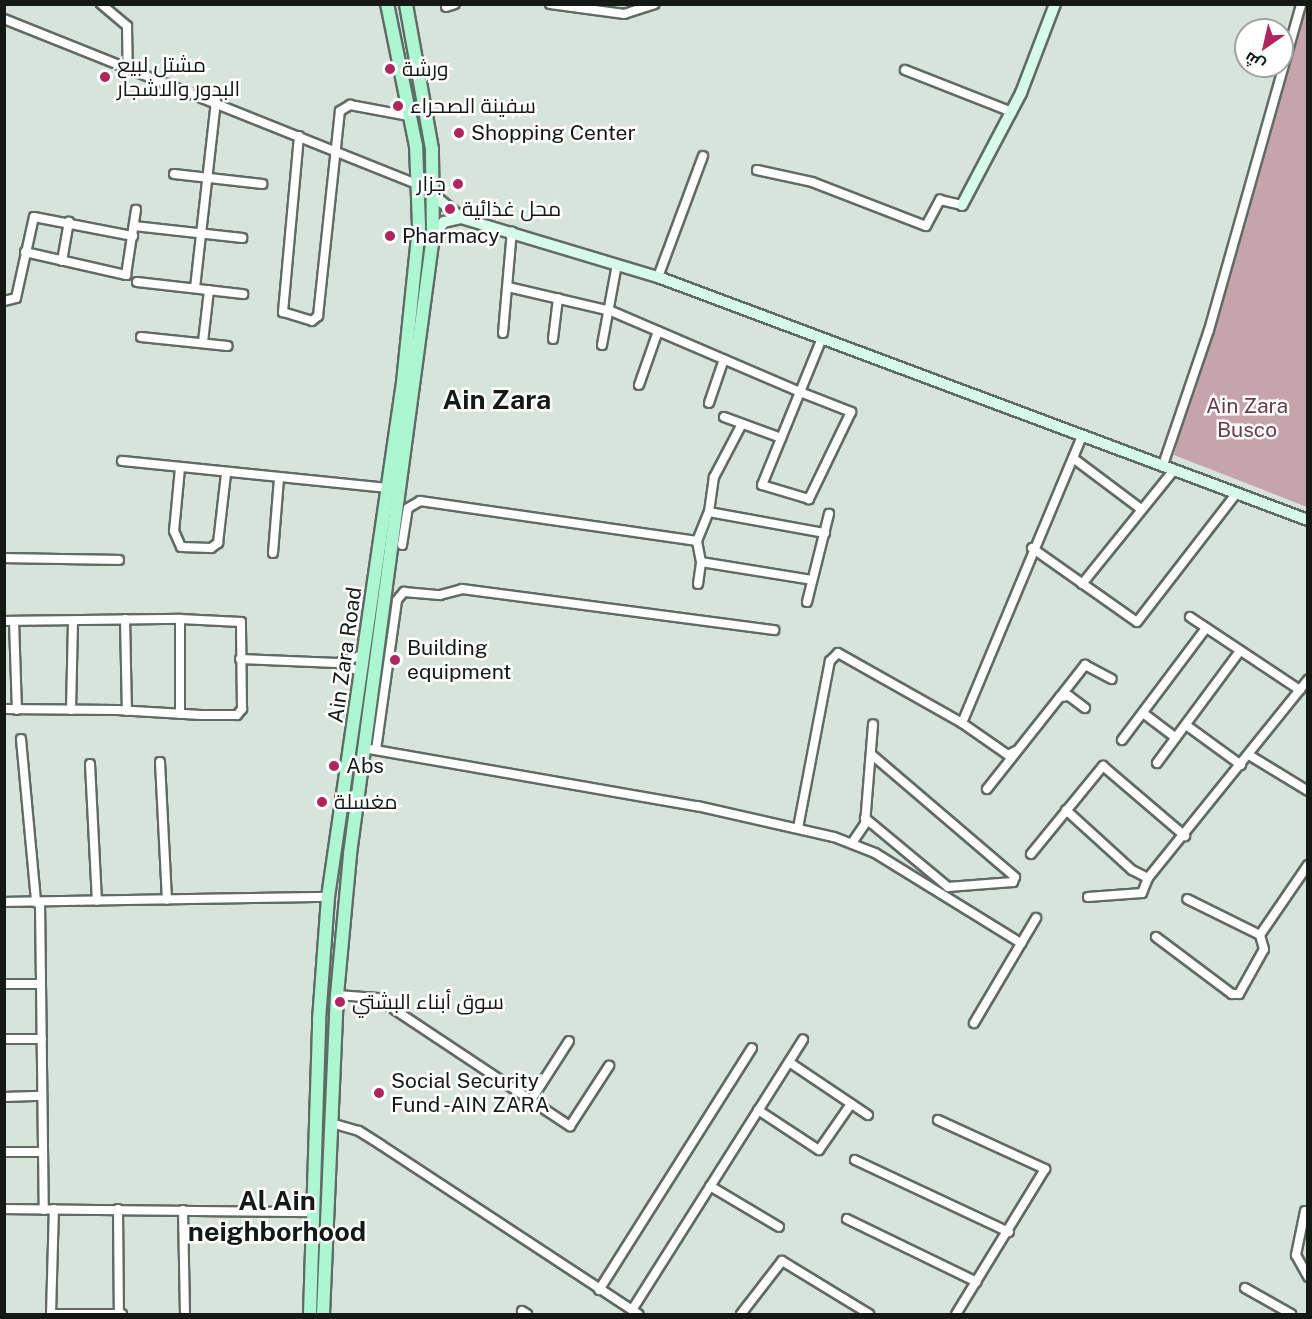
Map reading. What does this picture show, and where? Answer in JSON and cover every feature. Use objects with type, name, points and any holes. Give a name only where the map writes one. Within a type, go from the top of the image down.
[{"type":"main road","name":"Ain Zara Road","points":[[310,1314],[328,897],[389,488],[415,287],[418,185],[410,116],[387,4]]},
{"type":"main road","name":"Ain Zara Road","points":[[323,1314],[337,995],[417,381],[433,236],[432,149],[406,4]]},
{"type":"main road","points":[[962,206],[1012,112],[1054,4]]},
{"type":"main road","points":[[433,195],[461,218],[512,231],[658,277],[1308,520]]},
{"type":"main road","points":[[433,236],[444,222],[461,218]]},
{"type":"street","points":[[101,4],[126,26],[128,65]]},
{"type":"street","points":[[446,8],[454,4]]},
{"type":"street","points":[[550,4],[624,14],[654,4]]},
{"type":"street","points":[[1082,584],[1141,509],[1168,467],[1301,4]]},
{"type":"street","points":[[4,19],[128,65],[418,185]]},
{"type":"street","points":[[905,70],[1012,112]]},
{"type":"street","points":[[195,288],[216,101]]},
{"type":"street","points":[[299,136],[283,312],[292,318],[312,321],[318,316],[332,150],[339,113],[346,106],[410,116]]},
{"type":"street","points":[[658,277],[703,156]]},
{"type":"street","points":[[757,170],[812,182],[926,226],[940,200],[962,206]]},
{"type":"street","points":[[174,174],[262,184]]},
{"type":"street","points":[[25,252],[126,275],[136,210]]},
{"type":"street","points":[[4,301],[16,298],[34,217],[133,236]]},
{"type":"street","points":[[62,261],[69,222]]},
{"type":"street","points":[[134,226],[242,238]]},
{"type":"street","points":[[503,333],[512,231]]},
{"type":"street","points":[[602,345],[611,311],[617,264]]},
{"type":"street","points":[[137,282],[243,294]]},
{"type":"street","points":[[508,287],[611,311],[800,392],[851,412],[809,499],[762,485],[781,438],[800,392],[822,338]]},
{"type":"street","points":[[203,342],[209,290]]},
{"type":"street","points":[[553,339],[558,298]]},
{"type":"street","points":[[639,385],[658,331]]},
{"type":"street","points":[[141,337],[228,346]]},
{"type":"street","points":[[709,403],[724,359]]},
{"type":"street","points":[[724,417],[781,438]]},
{"type":"street","points":[[698,584],[701,562],[697,541],[709,512],[716,470],[742,424]]},
{"type":"street","points":[[962,723],[1013,605],[1032,548],[1082,436]]},
{"type":"street","points":[[1073,458],[1141,509]]},
{"type":"street","points":[[122,461],[226,474],[389,488]]},
{"type":"street","points":[[180,468],[174,531],[181,547],[211,548],[218,543],[226,474]]},
{"type":"street","points":[[273,553],[279,478]]},
{"type":"street","points":[[1032,548],[1130,621],[1143,619],[1236,494]]},
{"type":"street","points":[[402,545],[408,508],[420,501],[697,541]]},
{"type":"street","points":[[709,512],[825,533]]},
{"type":"street","points":[[807,602],[829,514]]},
{"type":"street","points":[[4,558],[120,560]]},
{"type":"street","points":[[701,562],[812,580]]},
{"type":"street","points":[[774,630],[462,589],[440,595],[404,592],[397,600],[370,749],[478,765],[798,828],[852,843],[1021,943]]},
{"type":"street","points":[[1190,617],[1300,690]]},
{"type":"street","points":[[126,619],[127,711]]},
{"type":"street","points":[[4,621],[73,622],[126,619],[241,622],[240,713],[4,710]]},
{"type":"street","points":[[180,620],[180,714]]},
{"type":"street","points":[[14,621],[17,710]]},
{"type":"street","points":[[71,710],[73,622]]},
{"type":"street","points":[[1122,740],[1206,628]]},
{"type":"street","points":[[1157,763],[1240,651]]},
{"type":"street","points":[[798,828],[830,661],[838,653],[962,723],[1008,755],[1016,751]]},
{"type":"street","points":[[337,663],[364,655]]},
{"type":"street","points":[[240,659],[337,663],[362,672]]},
{"type":"street","points":[[987,789],[1084,665],[1111,679]]},
{"type":"street","points":[[1088,897],[1142,892],[1148,878],[1185,836],[1308,680]]},
{"type":"street","points":[[1060,697],[1069,696],[1084,708]]},
{"type":"street","points":[[1143,713],[1176,738]]},
{"type":"street","points":[[852,843],[865,818],[873,724]]},
{"type":"street","points":[[1186,726],[1241,765]]},
{"type":"street","points":[[21,739],[38,902],[44,1210]]},
{"type":"street","points":[[865,818],[948,887],[1013,882],[1015,878],[871,754]]},
{"type":"street","points":[[1249,755],[1308,791]]},
{"type":"street","points":[[160,762],[167,900]]},
{"type":"street","points":[[90,764],[97,901]]},
{"type":"street","points":[[1031,854],[1102,766],[1185,836]]},
{"type":"street","points":[[1066,810],[1132,870],[1148,878]]},
{"type":"street","points":[[1260,935],[1308,865]]},
{"type":"street","points":[[4,902],[328,897]]},
{"type":"street","points":[[1156,937],[1235,995],[1264,949],[1260,935],[1187,899]]},
{"type":"street","points":[[974,1023],[1036,918]]},
{"type":"street","points":[[4,984],[41,984]]},
{"type":"street","points":[[337,995],[377,998],[573,1126],[609,1066]]},
{"type":"street","points":[[4,1039],[42,1039]]},
{"type":"street","points":[[331,1123],[359,1131],[635,1312],[803,1040]]},
{"type":"street","points":[[531,1100],[569,1041]]},
{"type":"street","points":[[599,1290],[752,1048]]},
{"type":"street","points":[[789,1062],[868,1115]]},
{"type":"street","points":[[4,1097],[42,1096]]},
{"type":"street","points":[[759,1110],[819,1150],[851,1104]]},
{"type":"street","points":[[938,1120],[1044,1166],[1009,1232],[956,1314]]},
{"type":"street","points":[[4,1152],[43,1152]]},
{"type":"street","points":[[855,1160],[1009,1232]]},
{"type":"street","points":[[711,1186],[779,1227]]},
{"type":"street","points":[[4,1209],[314,1212]]},
{"type":"street","points":[[54,1209],[52,1314],[122,1314],[118,1209]]},
{"type":"street","points":[[183,1210],[185,1314]]},
{"type":"street","points":[[1305,1211],[1296,1255],[1308,1277]]},
{"type":"street","points":[[847,1219],[977,1282]]},
{"type":"street","points":[[741,1314],[782,1261],[869,1314]]},
{"type":"street","points":[[1245,1288],[1291,1314]]},
{"type":"green space","name":"Ain Zara Busco","points":[[1294,5],[1307,5],[1307,507],[1174,455],[1275,78],[1294,78],[1294,18],[1291,18]]},
{"type":"place","name":"ورشة","points":[[390,69]]},
{"type":"place","name":"مشتل لبيع البدور والاشجار","points":[[105,77]]},
{"type":"place","name":"سفينة الصحراء","points":[[398,106]]},
{"type":"place","name":"Shopping Center","points":[[459,133]]},
{"type":"place","name":"جزار","points":[[458,184]]},
{"type":"place","name":"محل غذائية","points":[[450,209]]},
{"type":"place","name":"Pharmacy","points":[[390,236]]},
{"type":"place","name":"Building equipment","points":[[395,660]]},
{"type":"place","name":"Abs","points":[[334,766]]},
{"type":"place","name":"مغسلة","points":[[322,802]]},
{"type":"place","name":"سوق أبناء البشتي","points":[[340,1002]]},
{"type":"place","name":"Social Security Fund -AIN ZARA","points":[[379,1093]]},
{"type":"district","name":"Ain Zara","points":[[497,400]]},
{"type":"district","name":"Al Ain neighborhood","points":[[277,1216]]}]
